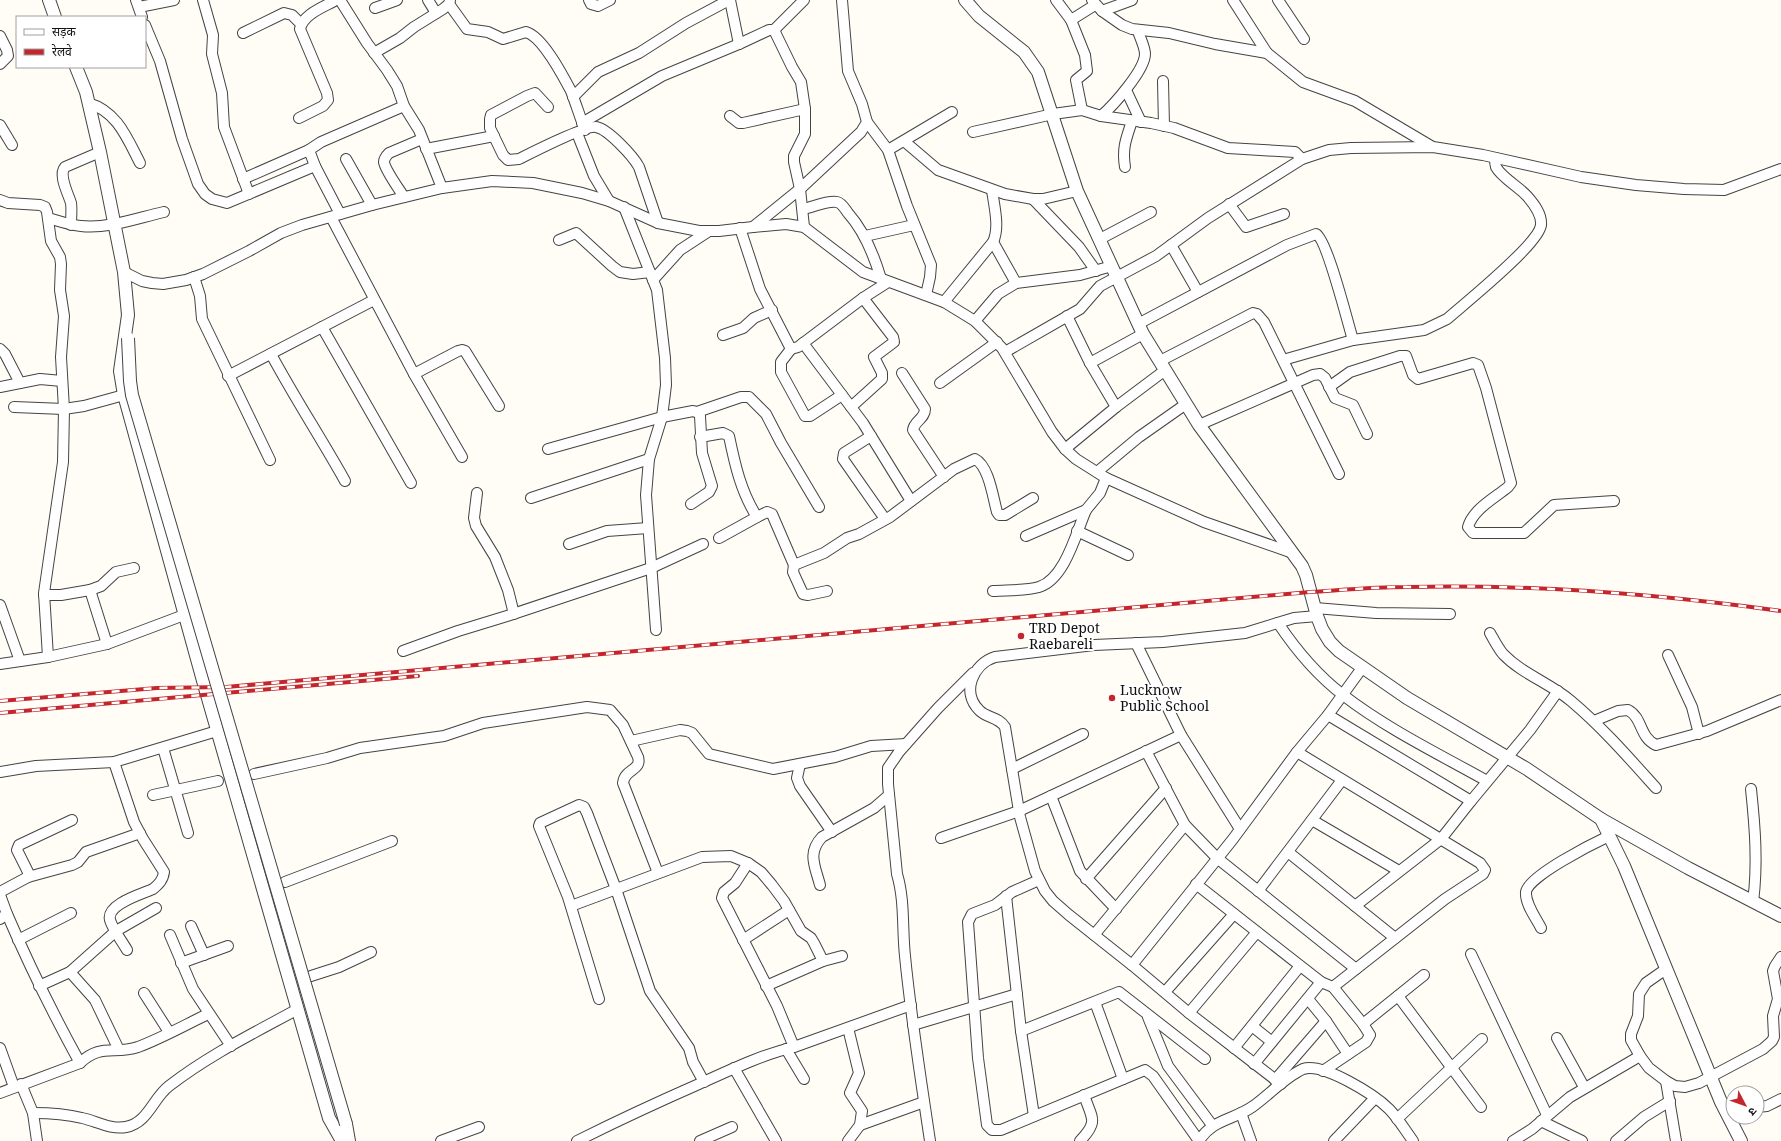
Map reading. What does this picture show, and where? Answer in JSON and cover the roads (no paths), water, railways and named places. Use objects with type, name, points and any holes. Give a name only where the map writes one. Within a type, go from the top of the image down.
[{"type":"street","points":[[49,0],[56,16]]},
{"type":"street","points":[[142,16],[137,3],[174,0]]},
{"type":"street","points":[[203,0],[213,35],[212,54],[222,93],[224,128],[249,194]]},
{"type":"street","points":[[299,118],[323,106],[328,100],[327,92],[300,29],[301,24],[309,15],[336,0]]},
{"type":"street","points":[[340,0],[374,53],[388,70],[397,86],[404,106],[419,130],[442,188]]},
{"type":"street","points":[[375,8],[396,0]]},
{"type":"street","points":[[428,0],[436,13]]},
{"type":"street","points":[[589,0],[591,4],[598,6],[610,0]]},
{"type":"street","points":[[573,97],[598,72],[639,54],[710,4],[730,0],[739,44]]},
{"type":"street","points":[[548,107],[535,93],[495,112],[490,120],[490,128],[503,155],[508,160],[511,161],[518,159],[581,129],[662,76],[769,30],[774,30],[804,0]]},
{"type":"street","points":[[842,0],[848,71],[862,104],[867,122],[888,150],[914,225],[931,265],[926,295]]},
{"type":"street","points":[[965,0],[979,16],[1024,52],[1038,72],[1077,191],[1140,329],[1199,425],[1293,553],[1306,576],[1316,612],[1330,642],[1339,651],[1362,668],[1414,702],[1527,769],[1601,819],[1688,868],[1781,916]]},
{"type":"street","points":[[1056,0],[1071,20],[1085,55],[1088,68],[1087,71],[1076,80],[1082,110]]},
{"type":"street","points":[[1071,20],[1096,5],[1132,0]]},
{"type":"street","points":[[1233,0],[1267,53],[1303,82],[1355,101],[1432,147]]},
{"type":"street","points":[[1278,0],[1304,39]]},
{"type":"street","points":[[374,53],[400,38],[450,2],[467,29],[488,32],[503,39],[526,32],[531,34],[543,46],[573,97],[594,176],[609,201]]},
{"type":"street","points":[[1096,5],[1122,25],[1138,31],[1169,33],[1216,44],[1267,53]]},
{"type":"street","points":[[243,33],[284,13],[292,15],[301,24]]},
{"type":"street","points":[[146,27],[160,61],[182,139],[198,184],[205,194],[220,202],[227,203],[315,166]]},
{"type":"street","points":[[774,30],[801,82],[805,109],[805,134],[794,156],[794,162],[804,209],[804,228]]},
{"type":"street","points":[[1101,116],[1113,106],[1126,90],[1145,57],[1145,52],[1138,31]]},
{"type":"street","points":[[0,36],[7,50],[8,56],[0,64]]},
{"type":"street","points":[[76,68],[88,103],[100,152],[124,272],[128,315],[130,381],[132,395],[346,1124],[348,1141]]},
{"type":"street","points":[[1163,82],[1164,126]]},
{"type":"street","points":[[1125,167],[1123,153],[1124,144],[1137,122],[1126,90]]},
{"type":"street","points":[[88,103],[99,106],[112,116],[140,163]]},
{"type":"street","points":[[244,179],[309,150],[321,142],[404,106]]},
{"type":"street","points":[[730,116],[739,123],[743,123],[805,109]]},
{"type":"street","points":[[973,132],[1053,114],[1082,110],[1101,116],[1164,126],[1228,148],[1296,152],[1302,159]]},
{"type":"street","points":[[888,150],[904,142],[922,129],[952,112]]},
{"type":"street","points":[[753,226],[800,189],[861,132],[867,122]]},
{"type":"street","points":[[0,125],[12,145]]},
{"type":"street","points":[[581,129],[592,127],[600,128],[634,159],[639,167],[658,223]]},
{"type":"street","points":[[426,149],[494,136]]},
{"type":"street","points":[[404,197],[384,161],[389,153],[422,139]]},
{"type":"street","points":[[904,142],[938,170],[992,190],[1033,199],[1057,196],[1077,191]]},
{"type":"street","points":[[975,321],[998,294],[1016,283],[1057,279],[1096,271],[1114,271],[1143,264],[1229,204],[1302,159],[1329,150],[1351,148],[1432,147],[1495,158],[1582,177],[1684,189],[1724,190],[1781,169]]},
{"type":"street","points":[[309,150],[335,215],[374,300],[414,374],[462,457]]},
{"type":"street","points":[[71,225],[71,207],[63,170],[65,167],[100,152]]},
{"type":"street","points":[[1283,360],[1353,340],[1424,330],[1435,326],[1447,319],[1516,258],[1534,238],[1539,231],[1541,224],[1538,211],[1526,195],[1496,167],[1495,158]]},
{"type":"street","points":[[346,159],[372,205]]},
{"type":"street","points":[[124,272],[142,281],[152,283],[174,282],[194,277],[249,251],[281,233],[335,215],[442,188],[492,181],[533,183],[582,193],[609,201],[658,223],[675,227],[709,232],[753,226],[786,224],[804,228],[863,272],[944,302],[975,321],[997,342],[1005,352],[1052,432],[1065,450],[1106,478],[1204,522],[1293,553]]},
{"type":"street","points":[[944,302],[992,242],[996,234],[992,190]]},
{"type":"street","points":[[1033,199],[1079,247],[1096,271]]},
{"type":"street","points":[[0,200],[10,204],[43,206],[47,209],[51,241],[60,257],[61,264],[60,290],[64,316],[61,357],[64,409],[63,462],[44,595],[48,657]]},
{"type":"street","points":[[804,209],[830,202],[837,202],[855,220],[865,236],[885,280]]},
{"type":"street","points":[[1229,204],[1246,227],[1284,214]]},
{"type":"street","points":[[624,207],[657,290],[665,358],[666,385],[662,417],[649,458],[646,495],[656,630]]},
{"type":"street","points":[[48,218],[71,225],[92,226],[114,224],[164,212]]},
{"type":"street","points":[[1100,239],[1151,212]]},
{"type":"street","points":[[865,236],[914,225]]},
{"type":"street","points":[[740,228],[760,289],[772,310],[787,343],[792,349]]},
{"type":"street","points":[[559,240],[576,233],[620,272],[652,276],[680,250],[709,232]]},
{"type":"street","points":[[1090,363],[1198,292],[1287,245],[1316,234],[1321,238],[1325,249],[1341,296],[1353,340]]},
{"type":"street","points":[[992,242],[1016,283]]},
{"type":"street","points":[[1171,245],[1198,292]]},
{"type":"street","points":[[1005,352],[1080,309],[1096,288],[1114,271]]},
{"type":"street","points":[[194,277],[200,296],[202,319],[228,376],[270,460]]},
{"type":"street","points":[[842,395],[810,416],[805,416],[781,372],[781,362],[792,349],[798,347],[885,280]]},
{"type":"street","points":[[851,407],[882,379],[882,373],[874,357],[894,342],[893,337],[863,298]]},
{"type":"street","points":[[228,376],[374,300]]},
{"type":"street","points":[[723,335],[743,328],[754,318],[772,310]]},
{"type":"street","points":[[1065,450],[1162,366],[1254,313],[1260,316],[1283,360],[1293,385],[1339,474]]},
{"type":"street","points":[[128,315],[120,371],[124,395],[184,615],[329,1118],[342,1141]]},
{"type":"street","points":[[1067,316],[1090,363],[1116,407]]},
{"type":"street","points":[[322,327],[411,483]]},
{"type":"street","points":[[940,383],[997,342]]},
{"type":"street","points":[[803,343],[851,407],[911,501]]},
{"type":"street","points":[[0,349],[5,354],[20,383]]},
{"type":"street","points":[[414,374],[458,351],[465,351],[499,406]]},
{"type":"street","points":[[271,354],[290,390],[314,427],[345,481]]},
{"type":"street","points":[[1329,387],[1350,372],[1404,355],[1408,359],[1413,375],[1418,379],[1472,363],[1478,365],[1488,396],[1511,483],[1481,509],[1468,524],[1470,530],[1524,534],[1550,507],[1554,505],[1614,501]]},
{"type":"street","points":[[902,373],[925,409],[924,415],[913,428],[914,434],[944,477]]},
{"type":"street","points":[[1199,425],[1313,375],[1320,374],[1325,378],[1335,398],[1353,406],[1367,434]]},
{"type":"street","points":[[0,387],[40,379],[62,381]]},
{"type":"street","points":[[14,407],[64,409],[84,406],[124,395]]},
{"type":"street","points":[[548,449],[662,417],[693,411],[697,412],[741,397],[750,397],[766,414],[781,443],[819,507]]},
{"type":"street","points":[[1097,472],[1139,437],[1186,404]]},
{"type":"street","points":[[691,504],[709,492],[712,486],[702,453],[700,416],[697,412]]},
{"type":"street","points":[[700,437],[723,433],[729,436],[736,469],[743,491],[757,517]]},
{"type":"street","points":[[870,436],[844,453],[843,459],[885,519]]},
{"type":"street","points":[[531,498],[649,458]]},
{"type":"street","points":[[794,565],[824,553],[847,538],[859,534],[885,519],[962,465],[975,459],[978,460],[983,467],[990,484],[997,512],[1002,516],[1033,498]]},
{"type":"street","points":[[993,591],[1038,588],[1049,582],[1054,577],[1065,562],[1086,510],[1100,493],[1106,478]]},
{"type":"street","points":[[477,493],[474,518],[476,526],[497,562],[508,590],[514,614]]},
{"type":"street","points":[[1026,536],[1086,510]]},
{"type":"street","points":[[720,538],[767,512],[772,514],[794,565],[793,572],[803,594],[808,595],[827,591]]},
{"type":"street","points":[[569,544],[607,531],[648,528]]},
{"type":"street","points":[[1077,531],[1128,555]]},
{"type":"street","points":[[403,651],[458,631],[514,614],[651,568],[703,544]]},
{"type":"street","points":[[44,595],[61,595],[90,590],[104,584],[116,572],[134,568]]},
{"type":"street","points":[[90,590],[107,644]]},
{"type":"street","points":[[0,605],[20,661]]},
{"type":"street","points":[[930,1141],[913,1025],[905,955],[901,893],[897,874],[889,795],[888,768],[906,744],[938,708],[980,665],[987,659],[994,657],[1094,645],[1163,642],[1245,633],[1316,612],[1450,614]]},
{"type":"street","points":[[0,664],[48,657],[107,644],[184,615]]},
{"type":"street","points":[[1278,623],[1289,640],[1307,662],[1343,695],[1386,724],[1487,781]]},
{"type":"street","points":[[1490,633],[1503,653],[1513,662],[1523,670],[1558,691],[1594,721],[1656,788]]},
{"type":"street","points":[[1136,643],[1181,735],[1240,829]]},
{"type":"street","points":[[1668,655],[1692,707],[1699,734]]},
{"type":"street","points":[[1132,965],[1240,829],[1297,752],[1328,715],[1362,668]]},
{"type":"street","points":[[973,673],[971,695],[974,703],[980,712],[1003,724],[1019,811],[1039,880],[1053,901],[1189,1013],[1278,1082]]},
{"type":"street","points":[[1355,906],[1441,839],[1530,730],[1558,691]]},
{"type":"street","points":[[1594,721],[1618,711],[1628,710],[1636,718],[1645,738],[1656,745],[1699,734],[1781,700]]},
{"type":"street","points":[[254,774],[332,757],[360,748],[444,736],[483,723],[587,707],[610,710],[624,725],[639,761],[638,766],[627,773],[623,783],[658,873]]},
{"type":"street","points":[[1328,715],[1471,801]]},
{"type":"street","points":[[631,741],[680,730],[687,731],[692,733],[704,750],[709,754],[773,769],[850,753],[871,746],[906,744]]},
{"type":"street","points":[[0,772],[25,767],[114,762],[217,731]]},
{"type":"street","points":[[1012,769],[1083,734]]},
{"type":"street","points":[[941,838],[1019,811],[1181,735]]},
{"type":"street","points":[[163,748],[188,833]]},
{"type":"street","points":[[1146,751],[1185,825],[1217,858],[1356,969]]},
{"type":"street","points":[[1297,752],[1480,863],[1485,870],[1483,874],[1445,899],[1333,987]]},
{"type":"street","points":[[114,762],[128,806],[140,833],[164,872],[163,878],[153,888],[116,906],[110,914],[110,920],[127,950]]},
{"type":"street","points":[[800,764],[797,778],[800,786],[832,832]]},
{"type":"street","points":[[1258,891],[1342,780]]},
{"type":"street","points":[[153,795],[218,781]]},
{"type":"street","points":[[1086,879],[1166,788]]},
{"type":"street","points":[[1751,789],[1755,827],[1755,877],[1753,902]]},
{"type":"street","points":[[820,885],[813,850],[822,837],[874,808],[889,795]]},
{"type":"street","points":[[1051,796],[1077,866],[1086,879],[1116,908]]},
{"type":"street","points":[[599,999],[571,906],[538,826],[540,823],[576,806],[582,806],[587,813],[616,889],[650,991],[689,1048],[693,1062],[704,1082]]},
{"type":"street","points":[[1601,819],[1624,866],[1710,1076],[1725,1102]]},
{"type":"street","points":[[28,877],[28,872],[17,850],[19,846],[72,820]]},
{"type":"street","points":[[1312,820],[1399,872]]},
{"type":"street","points":[[1094,935],[1185,825]]},
{"type":"street","points":[[80,1063],[39,986],[18,940],[4,916],[0,894],[28,877],[72,865],[78,862],[86,852],[140,833]]},
{"type":"street","points":[[1541,928],[1528,902],[1526,893],[1527,887],[1532,881],[1583,848],[1609,836]]},
{"type":"street","points":[[285,882],[392,841]]},
{"type":"street","points":[[1288,852],[1395,938]]},
{"type":"street","points":[[571,906],[702,857],[731,856],[748,863],[761,872],[789,910],[801,931],[811,938],[823,961]]},
{"type":"street","points":[[748,863],[738,880],[724,892],[722,898],[777,1006],[790,1048],[804,1079]]},
{"type":"street","points":[[1039,880],[1019,888],[995,905],[976,912],[969,917],[968,922],[978,1058],[987,1126],[992,1130],[996,1131],[1145,1070],[1150,1073],[1199,1141],[1212,1125],[1252,1107],[1278,1082],[1326,1021]]},
{"type":"street","points":[[1196,884],[1326,986],[1333,987],[1368,1031],[1369,1037],[1366,1042],[1323,1071]]},
{"type":"street","points":[[1006,896],[1021,1031],[1034,1116]]},
{"type":"street","points":[[39,986],[70,972],[116,931],[156,908]]},
{"type":"street","points":[[743,940],[789,910]]},
{"type":"street","points":[[18,940],[71,913]]},
{"type":"street","points":[[1165,992],[1234,914]]},
{"type":"street","points":[[191,926],[204,955]]},
{"type":"street","points":[[1189,1013],[1257,932]]},
{"type":"street","points":[[170,936],[193,989],[208,1014],[231,1046]]},
{"type":"street","points":[[181,963],[228,946]]},
{"type":"street","points":[[311,976],[339,966],[370,952]]},
{"type":"street","points":[[1471,954],[1544,1118],[1582,1141]]},
{"type":"street","points":[[766,986],[823,961],[842,956]]},
{"type":"street","points":[[1666,969],[1646,983],[1639,994],[1638,1016],[1630,1037],[1640,1056],[1649,1068],[1675,1086],[1685,1087],[1699,1083],[1763,1049],[1772,1041],[1774,1036],[1773,1016],[1778,999],[1774,971],[1775,966],[1781,958]]},
{"type":"street","points":[[1234,1048],[1300,966]]},
{"type":"street","points":[[70,972],[97,1003],[119,1050]]},
{"type":"street","points":[[1363,1024],[1424,975]]},
{"type":"street","points":[[1254,1064],[1321,982]]},
{"type":"street","points":[[1021,1031],[1118,992],[1148,1017],[1205,1059]]},
{"type":"street","points":[[144,993],[169,1032]]},
{"type":"street","points":[[913,1025],[1017,994]]},
{"type":"street","points":[[1398,996],[1481,1107]]},
{"type":"street","points":[[1308,998],[1326,1021],[1348,1054]]},
{"type":"street","points":[[1095,1002],[1123,1079]]},
{"type":"street","points":[[577,1141],[615,1122],[734,1068],[911,1005]]},
{"type":"street","points":[[33,1113],[73,1116],[112,1127],[125,1127],[135,1124],[149,1112],[158,1098],[168,1087],[204,1061],[298,1009]]},
{"type":"street","points":[[0,1093],[80,1063],[88,1055],[96,1051],[135,1048],[208,1014]]},
{"type":"street","points":[[1148,1017],[1168,1066],[1212,1125]]},
{"type":"street","points":[[1252,1026],[1272,1042]]},
{"type":"street","points":[[848,1028],[859,1073],[850,1093],[862,1112],[860,1125],[848,1141]]},
{"type":"street","points":[[1557,1038],[1584,1088]]},
{"type":"street","points":[[1397,1119],[1482,1039]]},
{"type":"street","points":[[0,1048],[33,1113],[37,1141]]},
{"type":"street","points":[[1513,1141],[1584,1088],[1640,1056]]},
{"type":"street","points":[[734,1068],[776,1141]]},
{"type":"street","points":[[1278,1082],[1303,1070],[1311,1068],[1323,1071],[1357,1087],[1375,1098],[1390,1110],[1413,1141]]},
{"type":"street","points":[[1666,1081],[1676,1141]]},
{"type":"street","points":[[1083,1140],[1092,1127],[1093,1122],[1084,1095]]},
{"type":"street","points":[[1334,1141],[1375,1098]]},
{"type":"street","points":[[1765,1106],[1781,1100]]},
{"type":"street","points":[[1616,1141],[1644,1117],[1670,1101]]},
{"type":"street","points":[[860,1125],[924,1102]]},
{"type":"street","points":[[1241,1113],[1251,1141]]},
{"type":"street","points":[[1735,1125],[1741,1141]]},
{"type":"street","points":[[441,1141],[479,1127]]},
{"type":"street","points":[[700,1141],[732,1127]]},
{"type":"railway","points":[[0,701],[157,688],[226,687],[1370,588],[1454,586],[1548,589],[1641,595],[1781,611]]},
{"type":"railway","points":[[0,713],[418,676]]},
{"type":"place","name":"TRD Depot Raebareli","points":[[1021,636]]},
{"type":"place","name":"Lucknow Public School","points":[[1112,698]]}]
